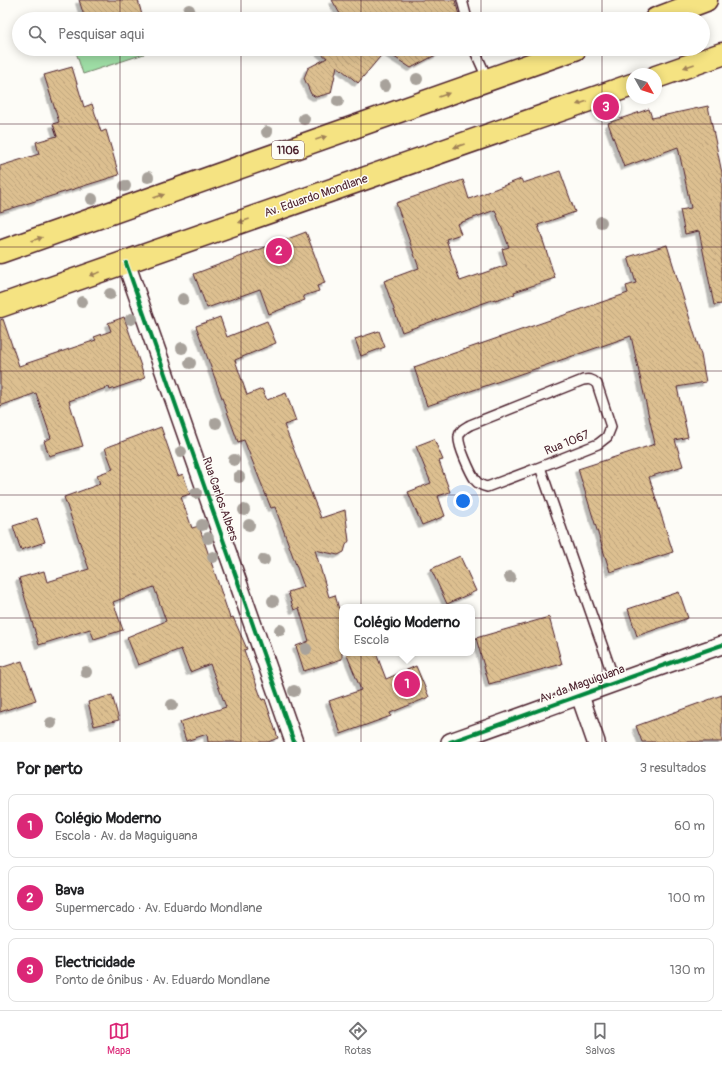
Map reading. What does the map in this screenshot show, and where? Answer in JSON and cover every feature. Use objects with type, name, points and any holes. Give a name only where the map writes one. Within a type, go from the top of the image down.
[{"type":"main road","points":[[674,12],[706,0]]},
{"type":"main road","points":[[662,75],[722,54]]},
{"type":"main road","name":"1106","points":[[0,252],[555,56]]},
{"type":"main road","name":"Av. Eduardo Mondlane","points":[[0,306],[626,87]]},
{"type":"street","name":"Rua Carlos Albers","points":[[126,263],[294,742]]},
{"type":"street","name":"Av. da Maguiguana","points":[[450,742],[722,645]]},
{"type":"street","points":[[580,696],[596,742]]},
{"type":"lane","points":[[462,0],[465,12]]},
{"type":"lane","points":[[477,56],[488,80]]},
{"type":"lane","name":"Rua 1067","points":[[582,380],[593,380],[597,384],[611,427],[607,437],[598,444],[540,467],[487,487],[482,486],[477,482],[460,448],[458,437],[462,430],[470,425],[582,380]]},
{"type":"lane","name":"Rua 1067","points":[[540,467],[615,682]]},
{"type":"green space","points":[[77,56],[138,56],[83,74]]},
{"type":"building","points":[[79,0],[138,0],[141,12],[83,12]]},
{"type":"building","points":[[332,0],[455,0],[458,12],[339,12]]},
{"type":"building","points":[[325,56],[381,56],[358,83],[337,66],[331,93],[316,97],[311,94],[304,78],[308,68],[327,58]]},
{"type":"building","points":[[393,56],[434,56],[411,68]]},
{"type":"building","points":[[72,67],[84,107],[92,104],[101,132],[106,130],[119,175],[0,212],[0,166],[39,154],[36,142],[57,136],[53,124],[59,122],[44,75]]},
{"type":"building","points":[[708,106],[722,173],[722,304],[714,305],[699,231],[685,234],[680,210],[691,208],[678,147],[624,167],[608,123],[649,109],[652,118]]},
{"type":"building","points":[[560,171],[575,212],[538,225],[555,278],[514,292],[515,294],[495,299],[402,332],[384,281],[419,268],[396,203],[463,180],[469,199],[521,179],[523,183]],"holes":[[[495,210],[509,247],[502,249],[507,265],[460,281],[446,239],[461,234],[457,224]]]},
{"type":"building","points":[[306,232],[325,283],[317,286],[319,291],[303,296],[305,300],[269,314],[260,289],[207,308],[194,274]]},
{"type":"building","points":[[667,245],[701,355],[706,382],[677,387],[688,437],[675,440],[683,466],[649,477],[673,552],[610,572],[578,469],[655,444],[631,336],[427,406],[414,367],[628,293],[626,286],[636,283],[628,257]]},
{"type":"building","points":[[124,317],[145,378],[110,390],[109,387],[69,401],[83,446],[49,456],[44,441],[51,438],[36,393],[0,406],[0,320],[3,319],[19,366],[96,340],[94,337],[111,331],[108,323]]},
{"type":"building","points":[[220,317],[227,337],[267,321],[276,343],[235,360],[247,395],[262,389],[267,400],[286,393],[296,421],[284,425],[321,518],[345,510],[349,541],[344,552],[338,555],[315,550],[329,597],[335,595],[339,609],[339,656],[342,656],[342,659],[304,671],[296,646],[309,641],[299,608],[294,610],[288,592],[304,587],[275,507],[271,508],[244,440],[238,442],[196,326]]},
{"type":"building","points":[[379,331],[385,347],[361,356],[355,339]]},
{"type":"building","points":[[161,427],[178,476],[183,474],[190,494],[181,497],[192,528],[199,526],[230,618],[233,617],[247,649],[244,650],[262,700],[265,699],[278,738],[268,742],[208,742],[207,734],[186,741],[180,722],[226,707],[210,664],[190,672],[181,649],[138,665],[127,637],[166,621],[154,587],[113,602],[123,630],[94,639],[90,629],[39,645],[19,578],[44,571],[47,582],[89,569],[64,497],[100,484],[97,475],[113,469],[105,448]]},
{"type":"building","points":[[434,439],[443,460],[439,461],[450,492],[438,496],[445,516],[422,525],[408,492],[431,483],[416,446]]},
{"type":"building","points":[[37,518],[45,542],[21,550],[13,526]]},
{"type":"building","points":[[460,556],[476,591],[447,604],[431,569]]},
{"type":"building","points":[[679,592],[688,618],[637,636],[628,609]]},
{"type":"building","points":[[549,617],[562,664],[489,684],[476,638]]},
{"type":"building","points":[[347,656],[377,656],[386,679],[416,666],[429,697],[390,713],[391,716],[341,734],[329,701],[361,690]]},
{"type":"building","points":[[22,661],[36,700],[0,712],[0,668]]},
{"type":"building","points":[[112,695],[119,720],[94,726],[88,702]]},
{"type":"building","points":[[722,695],[722,742],[642,742],[636,726]]},
{"type":"cycle path","points":[[126,263],[294,742]]},
{"type":"cycle path","points":[[450,742],[722,645]]},
{"type":"place","name":"Electricidade","points":[[606,107]]},
{"type":"place","name":"Bava","points":[[279,251]]},
{"type":"place","name":"Colégio Moderno","points":[[407,684]]}]
